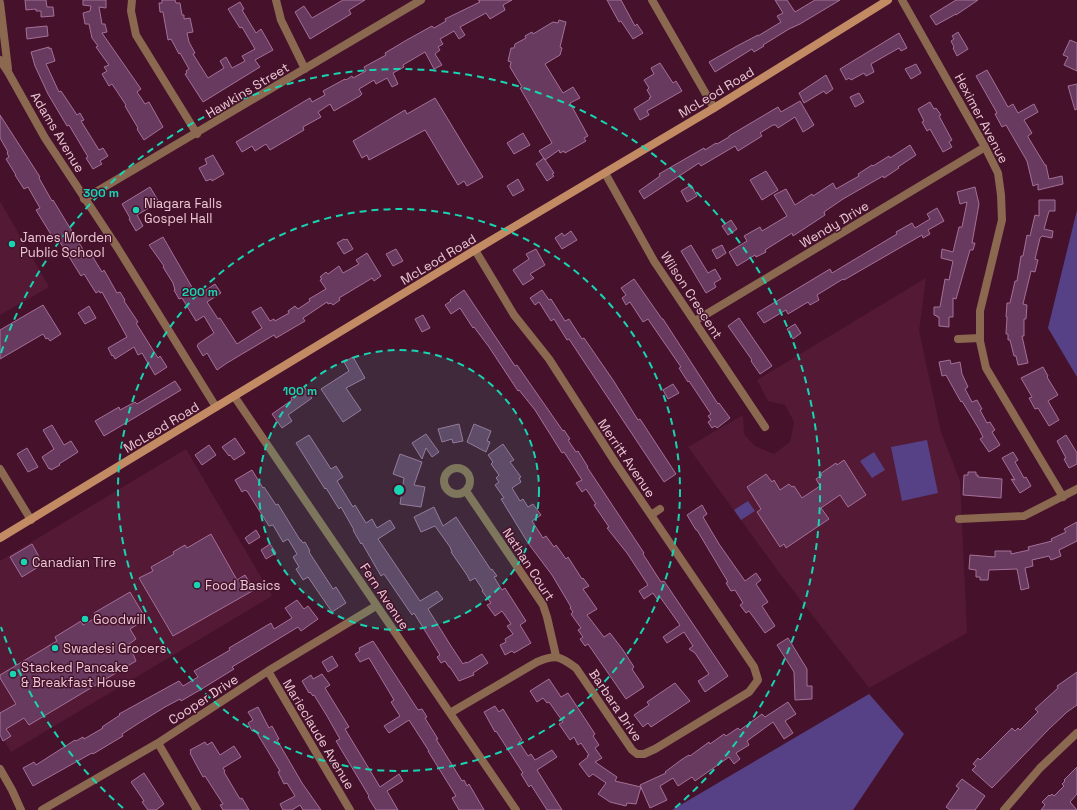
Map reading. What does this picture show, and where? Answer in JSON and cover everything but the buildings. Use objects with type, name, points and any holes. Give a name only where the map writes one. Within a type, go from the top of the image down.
[{"type":"main road","name":"McLeod Road","points":[[0,538],[475,250],[714,108],[888,0]]},
{"type":"street","points":[[132,0],[131,11],[136,35],[197,134]]},
{"type":"street","points":[[276,0],[281,20],[305,69]]},
{"type":"street","name":"Hawkins Street","points":[[84,199],[197,134],[421,0]]},
{"type":"street","points":[[652,0],[714,108]]},
{"type":"street","name":"Heximer Avenue","points":[[902,0],[985,147],[998,173],[1002,220],[980,311],[980,338],[986,368],[1063,497]]},
{"type":"street","name":"Adams Avenue","points":[[0,3],[8,72]]},
{"type":"street","name":"Adams Avenue","points":[[0,60],[45,138],[117,247],[216,407]]},
{"type":"street","name":"Wendy Drive","points":[[695,321],[985,147]]},
{"type":"street","name":"Wilson Crescent","points":[[605,173],[654,261],[764,426]]},
{"type":"street","name":"Merritt Avenue","points":[[475,250],[514,315],[549,359],[617,465],[754,667],[758,680]]},
{"type":"street","points":[[958,339],[980,338]]},
{"type":"street","name":"Fern Avenue","points":[[234,396],[516,810]]},
{"type":"street","points":[[0,469],[31,520]]},
{"type":"street","points":[[959,519],[1024,516],[1077,490]]},
{"type":"street","name":"Nathan Court","points":[[466,491],[543,605],[556,656]]},
{"type":"street","points":[[651,515],[660,509]]},
{"type":"street","name":"Cooper Drive","points":[[42,810],[158,743],[268,671],[376,606]]},
{"type":"street","points":[[450,713],[537,662],[556,656]]},
{"type":"street","name":"Barbara Drive","points":[[556,656],[576,668],[632,750],[637,754],[644,754],[655,749],[749,692],[758,680]]},
{"type":"street","name":"Marieclaude Avenue","points":[[268,671],[350,810]]},
{"type":"street","points":[[1004,810],[1040,768],[1077,733]]},
{"type":"street","points":[[158,743],[197,810]]},
{"type":"street","points":[[0,769],[21,810]]},
{"type":"shaded area","name":"James Morden Public School","points":[[0,201],[49,287],[0,315]]},
{"type":"shaded area","points":[[1077,210],[1077,377],[1048,328]]},
{"type":"shaded area","points":[[926,278],[919,331],[941,432],[960,481],[967,633],[869,688],[778,571],[688,447],[743,415],[744,434],[755,446],[774,454],[790,442],[794,422],[785,405],[768,401],[757,380]]},
{"type":"shaded area","points":[[927,440],[938,493],[902,501],[891,447]]},
{"type":"shaded area","points":[[186,449],[272,596],[11,752],[0,734],[0,561]]},
{"type":"shaded area","points":[[874,452],[885,470],[872,478],[860,461]]},
{"type":"shaded area","points":[[748,501],[755,511],[741,520],[734,510]]},
{"type":"shaded area","points":[[869,694],[904,734],[853,810],[672,810]]},
{"type":"place","name":"Niagara Falls Gospel Hall","points":[[136,210]]},
{"type":"place","name":"James Morden Public School","points":[[12,244]]},
{"type":"place","name":"Canadian Tire","points":[[24,562]]},
{"type":"place","name":"Food Basics","points":[[197,585]]},
{"type":"place","name":"Goodwill","points":[[85,619]]},
{"type":"place","name":"Swadesi Grocers","points":[[55,648]]},
{"type":"place","name":"Stacked Pancake & Breakfast House","points":[[13,674]]}]
